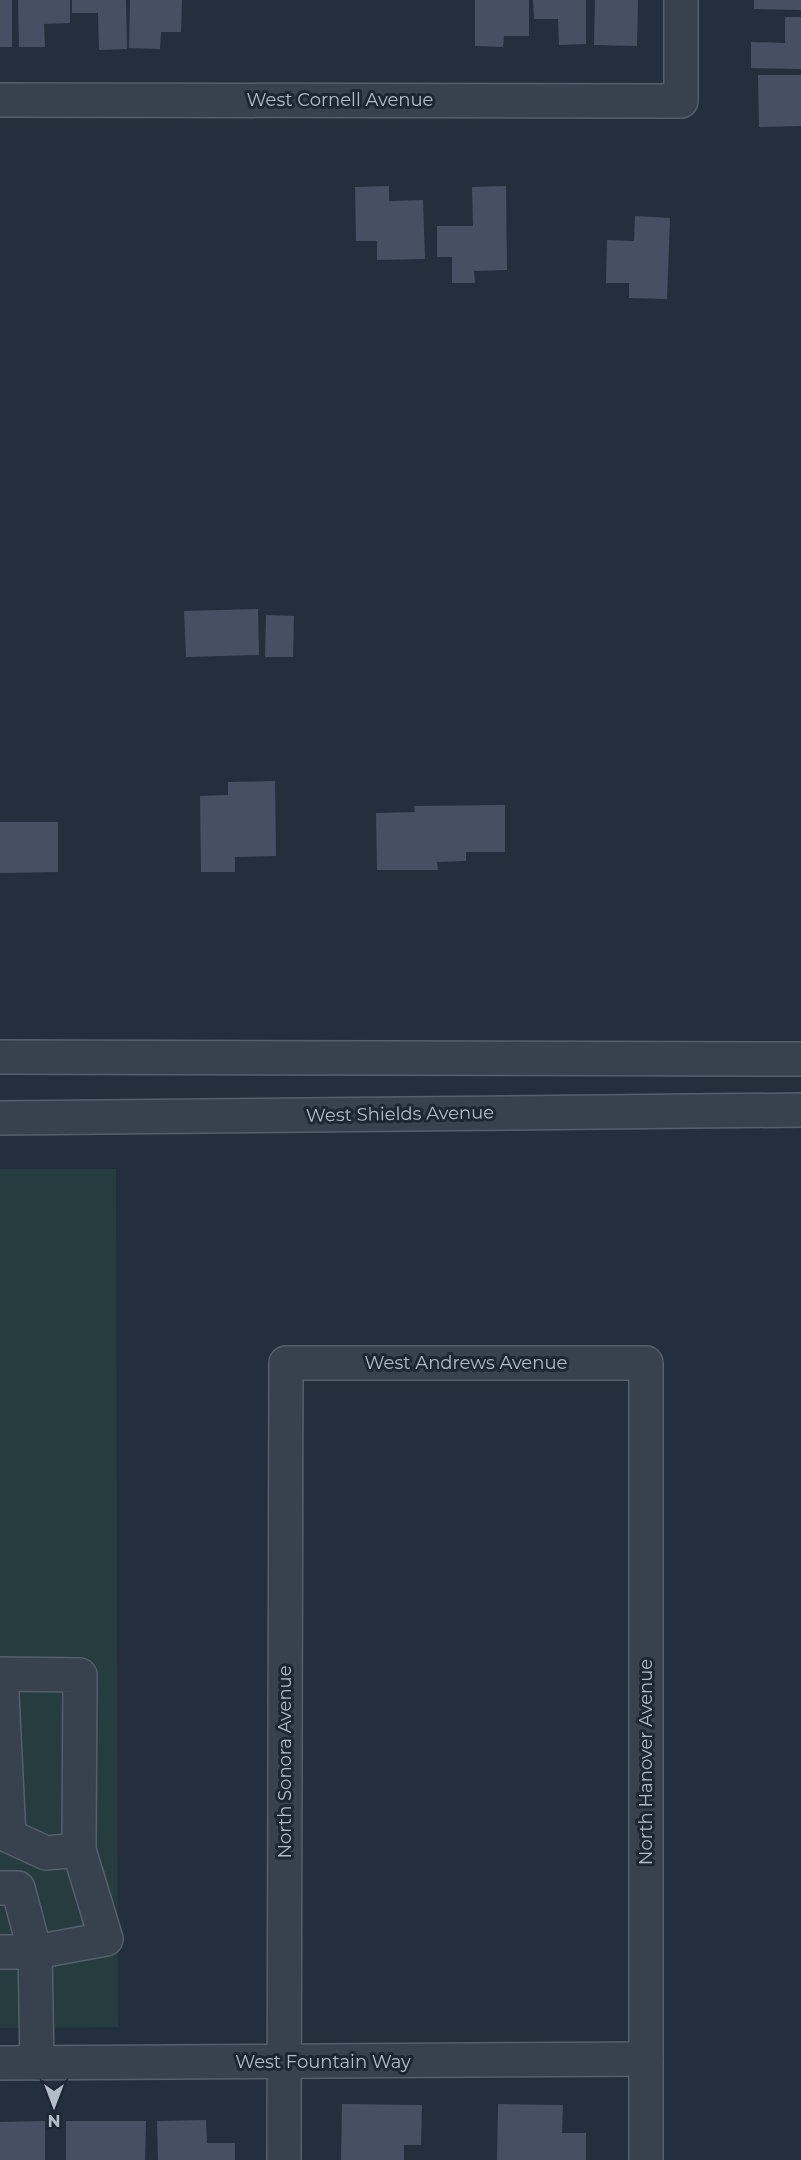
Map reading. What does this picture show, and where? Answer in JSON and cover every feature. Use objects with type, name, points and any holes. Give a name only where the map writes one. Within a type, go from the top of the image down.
[{"type":"street","name":"West Cornell Avenue","points":[[0,100],[681,100],[681,0]]},
{"type":"street","points":[[0,1057],[801,1059]]},
{"type":"street","name":"West Shields Avenue","points":[[0,1118],[801,1110]]},
{"type":"street","name":"West Andrews Avenue","points":[[285,1363],[646,1363]]},
{"type":"street","name":"North Sonora Avenue","points":[[284,2160],[285,1363]]},
{"type":"street","name":"North Hanover Avenue","points":[[646,1363],[646,2160]]},
{"type":"street","points":[[0,1952],[34,1952],[106,1939],[80,1850],[80,1675],[1,1674],[9,1836],[46,1853],[80,1850]]},
{"type":"street","points":[[0,1888],[18,1888],[34,1952],[37,2063]]},
{"type":"street","name":"West Fountain Way","points":[[0,2063],[646,2059]]},
{"type":"green space","points":[[0,1169],[116,1169],[118,2027],[0,2028]]},
{"type":"building","points":[[0,0],[12,0],[12,47],[0,47]]},
{"type":"building","points":[[18,0],[70,0],[70,23],[44,24],[45,47],[19,47]]},
{"type":"building","points":[[72,0],[126,0],[127,49],[99,50],[98,13],[72,13]]},
{"type":"building","points":[[130,0],[182,0],[181,32],[161,32],[160,49],[129,48]]},
{"type":"building","points":[[475,0],[529,0],[529,36],[504,36],[503,47],[475,46]]},
{"type":"building","points":[[533,0],[586,0],[586,44],[559,45],[558,19],[534,19]]},
{"type":"building","points":[[595,0],[638,0],[637,46],[594,45]]},
{"type":"building","points":[[754,0],[801,0],[801,10],[754,9]]},
{"type":"building","points":[[785,17],[801,17],[801,69],[751,68],[751,42],[785,43]]},
{"type":"building","points":[[758,75],[801,75],[801,126],[759,127]]},
{"type":"building","points":[[389,186],[389,201],[423,200],[425,259],[377,260],[377,241],[356,241],[355,187]]},
{"type":"building","points":[[506,186],[507,270],[474,271],[475,283],[452,283],[452,257],[437,257],[437,226],[473,226],[472,187]]},
{"type":"building","points":[[635,216],[670,218],[667,299],[629,298],[629,283],[606,283],[607,240],[634,241]]},
{"type":"building","points":[[258,609],[259,655],[186,657],[184,611]]},
{"type":"building","points":[[266,615],[294,616],[293,657],[265,657]]},
{"type":"building","points":[[275,781],[276,856],[235,857],[235,872],[201,872],[200,796],[228,795],[228,782]]},
{"type":"building","points":[[505,805],[505,852],[466,852],[466,861],[437,862],[438,870],[377,870],[376,813],[415,812],[414,806]]},
{"type":"building","points":[[0,822],[58,822],[58,872],[0,873]]},
{"type":"building","points":[[342,2104],[422,2105],[421,2145],[404,2145],[404,2160],[341,2160]]},
{"type":"building","points":[[498,2104],[563,2105],[562,2133],[586,2133],[586,2160],[497,2160]]},
{"type":"building","points":[[206,2120],[207,2143],[235,2143],[235,2160],[158,2160],[157,2121]]},
{"type":"building","points":[[45,2121],[45,2160],[0,2160],[0,2122]]},
{"type":"building","points":[[66,2121],[146,2121],[145,2160],[66,2160]]}]
